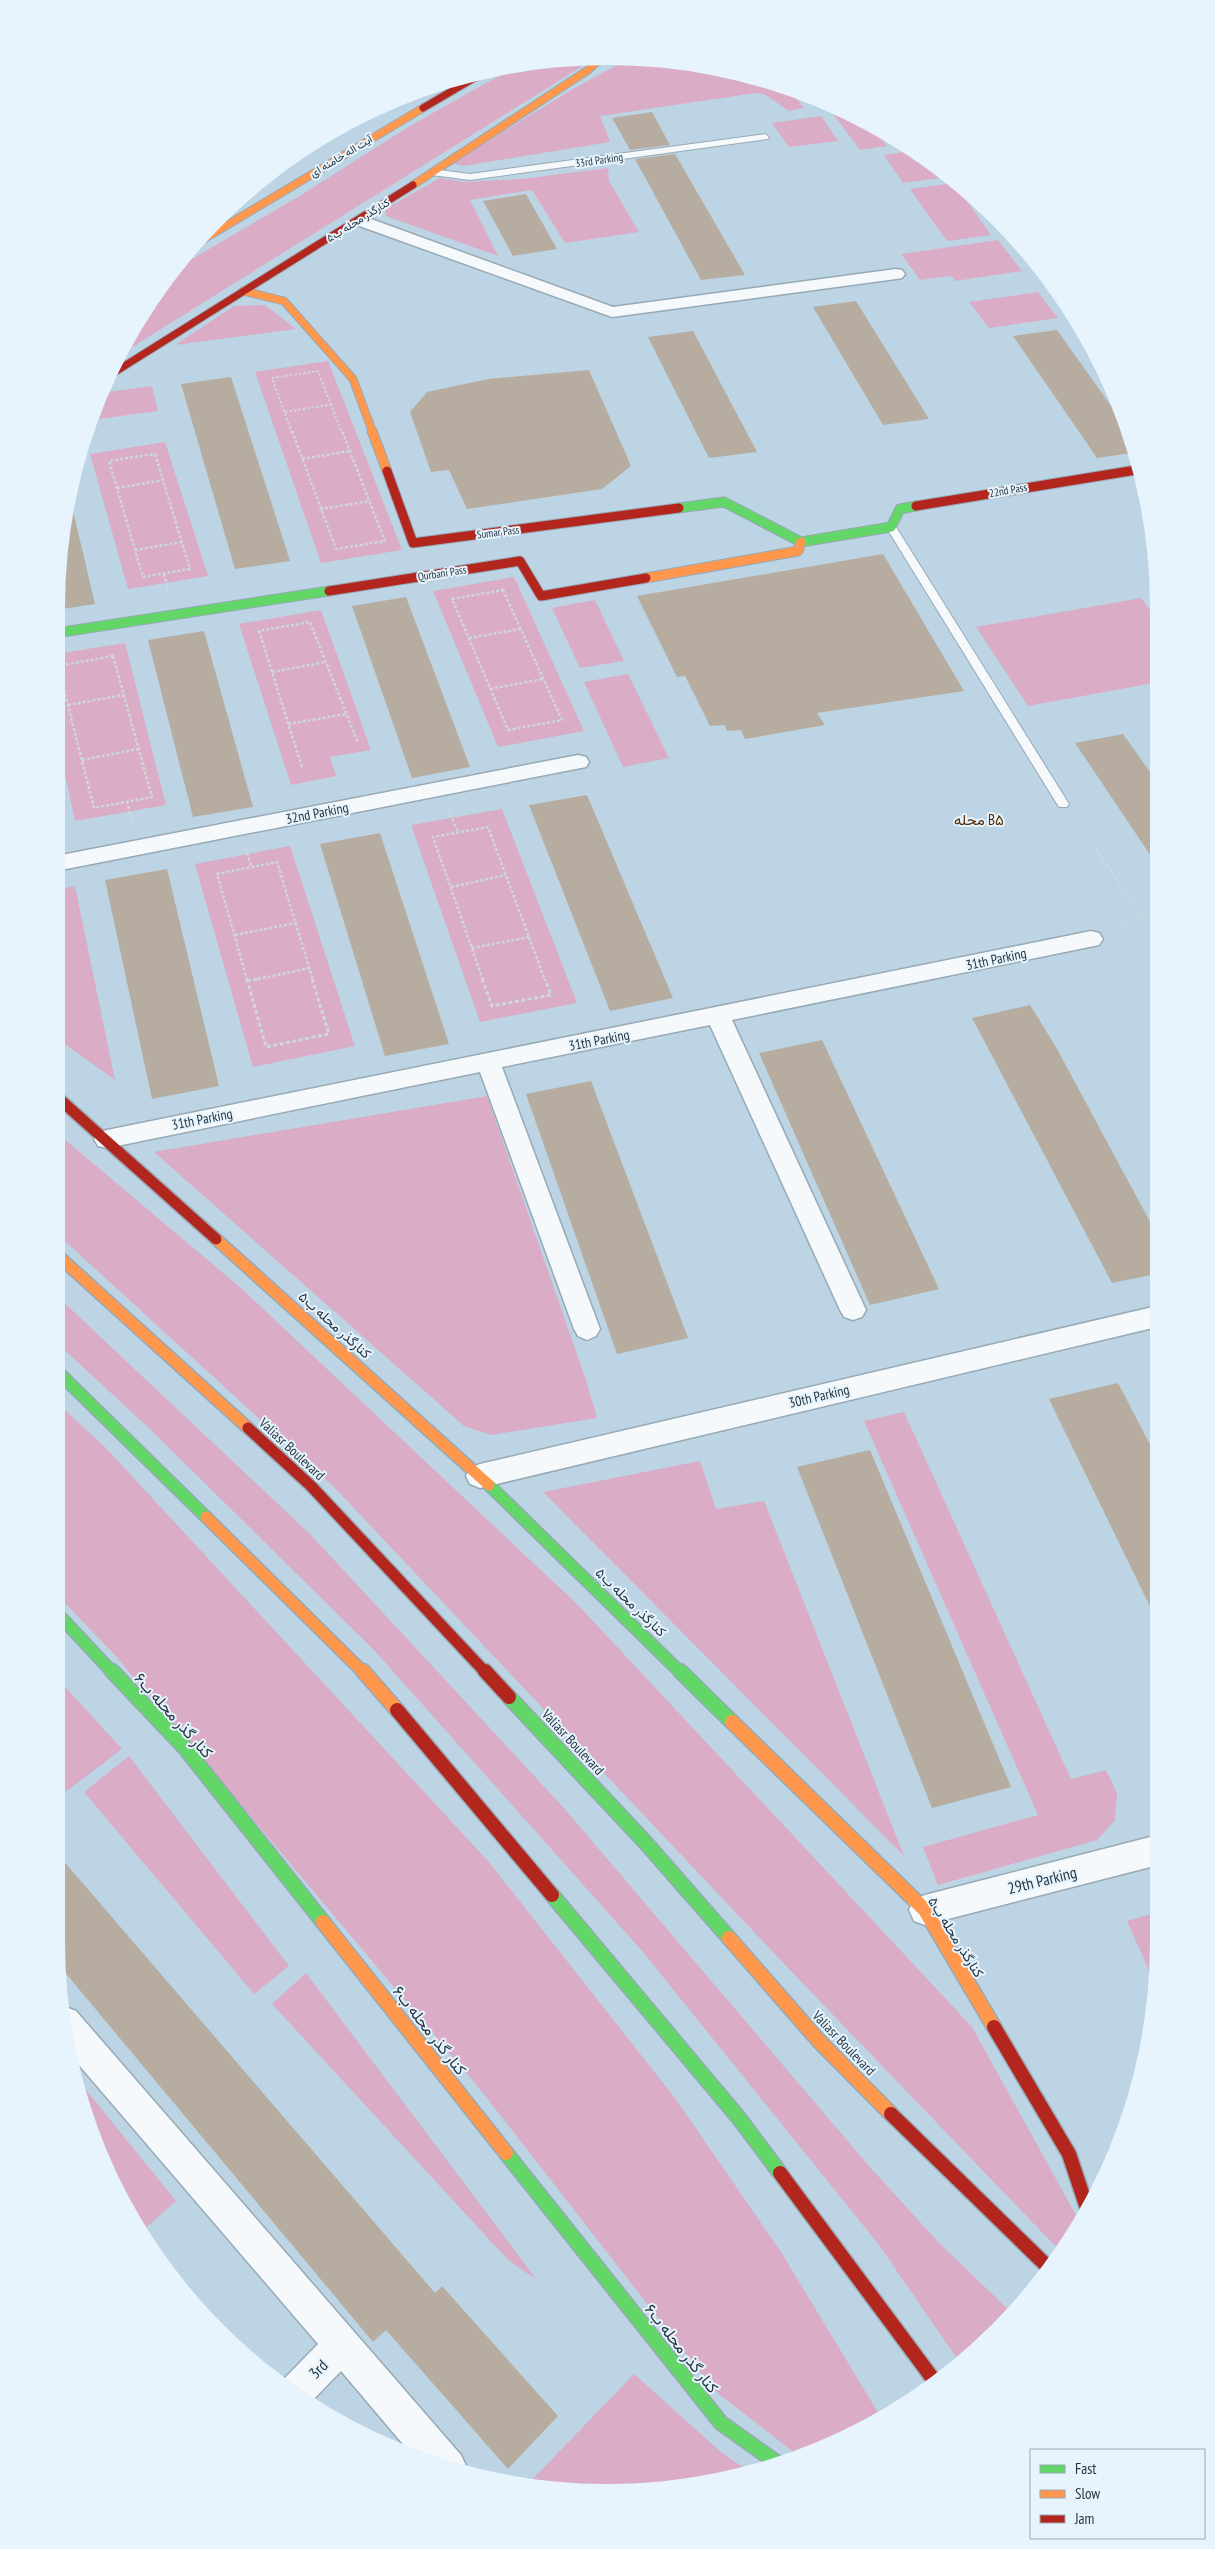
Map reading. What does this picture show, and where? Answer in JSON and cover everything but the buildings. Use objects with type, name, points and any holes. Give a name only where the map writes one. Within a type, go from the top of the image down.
[{"type":"street","name":"کنارگذر محله ب۵","points":[[121,368],[360,220],[593,65]]},
{"type":"street","name":"آیت اله خامنه ای","points":[[218,231],[464,84]]},
{"type":"street","points":[[360,220],[612,312],[896,274]]},
{"type":"street","name":"Sumar Pass","points":[[243,291],[284,301],[353,379],[413,543],[724,502],[801,542]]},
{"type":"street","name":"22nd Pass","points":[[891,527],[900,509],[1133,471]]},
{"type":"street","points":[[801,542],[891,527]]},
{"type":"street","name":"Qurbani Pass","points":[[65,632],[520,561],[541,596],[798,551],[801,542]]},
{"type":"street","name":"32nd Parking","points":[[65,862],[578,762]]},
{"type":"street","name":"31th Parking","points":[[107,1139],[1091,939]]},
{"type":"street","points":[[718,1016],[853,1310]]},
{"type":"street","points":[[488,1062],[587,1330]]},
{"type":"street","name":"کنارگذر محله ب۵","points":[[65,1104],[107,1139],[480,1476],[925,1910],[1068,2154],[1084,2200]]},
{"type":"street","name":"Valiasr Boulevard","points":[[65,1262],[311,1486],[646,1842],[818,2040],[938,2162],[1044,2263]]},
{"type":"street","name":"30th Parking","points":[[480,1476],[1150,1318]]},
{"type":"street","points":[[65,1379],[370,1679],[738,2117],[931,2377]]},
{"type":"street","name":"کنار گذر محله ب۶","points":[[65,1621],[185,1748],[721,2423],[771,2459]]},
{"type":"street","name":"29th Parking","points":[[925,1910],[1150,1852]]},
{"type":"street","points":[[73,2032],[438,2457]]},
{"type":"street","name":"3rd","points":[[299,2388],[341,2346]]},
{"type":"lane","name":"33rd Parking","points":[[432,172],[470,176],[765,137]]},
{"type":"lane","points":[[891,527],[1063,804]]},
{"type":"path","points":[[318,371],[385,540],[336,549],[285,412],[272,378],[318,371]]},
{"type":"path","points":[[285,412],[332,405]]},
{"type":"path","points":[[302,459],[350,451]]},
{"type":"path","points":[[155,454],[163,480],[190,569],[142,577],[110,461],[155,454]]},
{"type":"path","points":[[117,488],[163,480]]},
{"type":"path","points":[[320,509],[370,501]]},
{"type":"path","points":[[135,550],[182,542]]},
{"type":"path","points":[[503,590],[521,629],[562,720],[508,730],[452,599],[503,590]]},
{"type":"path","points":[[302,767],[259,630],[310,622],[358,743]]},
{"type":"path","points":[[469,638],[521,629]]},
{"type":"path","points":[[65,665],[113,656],[152,797],[94,808],[65,693]]},
{"type":"path","points":[[272,672],[326,662]]},
{"type":"path","points":[[490,688],[543,679]]},
{"type":"path","points":[[68,705],[123,695]]},
{"type":"path","points":[[288,724],[346,714]]},
{"type":"path","points":[[82,760],[138,749]]},
{"type":"path","points":[[488,827],[506,875],[551,995],[492,1006],[433,837],[488,827]]},
{"type":"path","points":[[1091,939],[1140,916],[1093,844]]},
{"type":"path","points":[[277,862],[296,923],[329,1034],[266,1047],[217,874],[277,862]]},
{"type":"path","points":[[450,887],[506,875]]},
{"type":"path","points":[[235,936],[296,923]]},
{"type":"path","points":[[472,948],[529,938]]},
{"type":"path","points":[[247,980],[310,968]]},
{"type":"shaded area","points":[[617,65],[643,66],[713,75],[748,83],[797,100],[804,108],[789,111],[764,94],[756,93],[600,116],[610,142],[463,166],[452,163],[573,89]]},
{"type":"shaded area","points":[[582,66],[132,347],[156,306],[193,259],[298,197],[410,126],[499,76]]},
{"type":"shaded area","points":[[834,115],[879,138],[887,146],[860,150]]},
{"type":"shaded area","points":[[821,116],[838,141],[789,147],[772,123]]},
{"type":"shaded area","points":[[903,152],[939,178],[903,183],[884,155]]},
{"type":"shaded area","points":[[608,168],[609,181],[639,232],[565,243],[532,190],[470,200],[498,256],[386,216],[385,209],[440,178],[464,182],[521,179]]},
{"type":"shaded area","points":[[946,184],[968,203],[991,235],[947,241],[910,189]]},
{"type":"shaded area","points":[[998,240],[1022,271],[955,281],[951,276],[920,280],[901,254]]},
{"type":"shaded area","points":[[1038,292],[1058,318],[989,328],[969,302]]},
{"type":"shaded area","points":[[265,305],[296,329],[175,345],[234,306]]},
{"type":"shaded area","points":[[328,361],[402,550],[321,563],[255,372]]},
{"type":"shaded area","points":[[152,386],[158,411],[99,419],[110,392]]},
{"type":"shaded area","points":[[165,442],[208,576],[128,589],[90,454]]},
{"type":"shaded area","points":[[514,577],[584,731],[498,747],[433,591]]},
{"type":"shaded area","points":[[1141,598],[1150,610],[1150,684],[1028,706],[976,627]]},
{"type":"shaded area","points":[[595,600],[624,661],[580,668],[552,608]]},
{"type":"shaded area","points":[[321,610],[371,750],[330,757],[336,776],[291,785],[239,624]]},
{"type":"shaded area","points":[[125,643],[166,805],[75,821],[65,775],[65,653]]},
{"type":"shaded area","points":[[628,674],[669,758],[623,767],[584,682]]},
{"type":"shaded area","points":[[502,809],[577,1003],[480,1022],[411,825]]},
{"type":"shaded area","points":[[290,846],[355,1046],[253,1067],[195,864]]},
{"type":"shaded area","points":[[75,886],[115,1080],[65,1044],[65,888]]},
{"type":"shaded area","points":[[487,1096],[586,1380],[597,1418],[491,1435],[464,1426],[154,1152]]},
{"type":"shaded area","points":[[65,1140],[242,1289],[578,1605],[972,2027],[1076,2215],[1056,2247],[789,1969],[334,1487],[65,1241]]},
{"type":"shaded area","points":[[65,1303],[310,1534],[563,1807],[869,2166],[939,2243],[1007,2308],[965,2349],[956,2357],[879,2245],[643,1952],[374,1650],[154,1433],[65,1350]]},
{"type":"shaded area","points":[[65,1410],[105,1447],[488,1861],[675,2098],[781,2252],[878,2412],[815,2443],[793,2451],[715,2391],[483,2093],[115,1655],[65,1603]]},
{"type":"shaded area","points":[[904,1412],[1071,1779],[1106,1770],[1117,1793],[1115,1820],[1097,1840],[938,1885],[923,1847],[1038,1815],[864,1421]]},
{"type":"shaded area","points":[[700,1461],[716,1509],[764,1501],[904,1856],[543,1492]]},
{"type":"shaded area","points":[[65,1687],[122,1749],[65,1792]]},
{"type":"shaded area","points":[[129,1756],[289,1966],[254,1994],[84,1792]]},
{"type":"shaded area","points":[[1150,1915],[1149,1971],[1127,1921]]},
{"type":"shaded area","points":[[306,1973],[537,2280],[508,2260],[272,2004]]},
{"type":"shaded area","points":[[85,2089],[176,2201],[146,2227],[106,2149]]},
{"type":"shaded area","points":[[634,2374],[721,2452],[743,2467],[713,2474],[643,2483],[572,2483],[533,2478]]},
{"type":"traffic: fast","points":[[679,508],[724,502],[801,542],[891,527],[900,509],[916,506]]},
{"type":"traffic: fast","points":[[65,632],[329,591]]},
{"type":"traffic: fast","points":[[65,1379],[206,1517]]},
{"type":"traffic: fast","points":[[489,1485],[732,1722]]},
{"type":"traffic: fast","points":[[65,1621],[185,1748],[323,1922]]},
{"type":"traffic: fast","points":[[509,1697],[645,1842],[729,1938]]},
{"type":"traffic: fast","points":[[552,1895],[738,2117],[780,2173]]},
{"type":"traffic: fast","points":[[506,2153],[721,2423],[771,2459]]},
{"type":"traffic: slow","points":[[413,185],[593,65]]},
{"type":"traffic: slow","points":[[218,230],[423,108]]},
{"type":"traffic: slow","points":[[243,291],[284,301],[353,379],[387,471]]},
{"type":"traffic: slow","points":[[646,578],[798,551],[801,542]]},
{"type":"traffic: slow","points":[[216,1239],[489,1485]]},
{"type":"traffic: slow","points":[[65,1262],[248,1428]]},
{"type":"traffic: slow","points":[[206,1517],[371,1679],[397,1710]]},
{"type":"traffic: slow","points":[[732,1722],[925,1910],[994,2027]]},
{"type":"traffic: slow","points":[[323,1922],[506,2153]]},
{"type":"traffic: slow","points":[[729,1938],[818,2040],[891,2114]]},
{"type":"traffic: jam","points":[[423,108],[464,84]]},
{"type":"traffic: jam","points":[[121,368],[413,185]]},
{"type":"traffic: jam","points":[[387,471],[413,543],[679,508]]},
{"type":"traffic: jam","points":[[916,506],[1133,471]]},
{"type":"traffic: jam","points":[[329,591],[520,561],[541,596],[646,578]]},
{"type":"traffic: jam","points":[[65,1104],[216,1239]]},
{"type":"traffic: jam","points":[[248,1428],[311,1486],[509,1697]]},
{"type":"traffic: jam","points":[[397,1710],[552,1895]]},
{"type":"traffic: jam","points":[[994,2027],[1069,2154],[1084,2200]]},
{"type":"traffic: jam","points":[[891,2114],[1044,2263]]},
{"type":"traffic: jam","points":[[780,2173],[931,2377]]},
{"type":"district","name":"محله B۵","points":[[979,820]]}]
